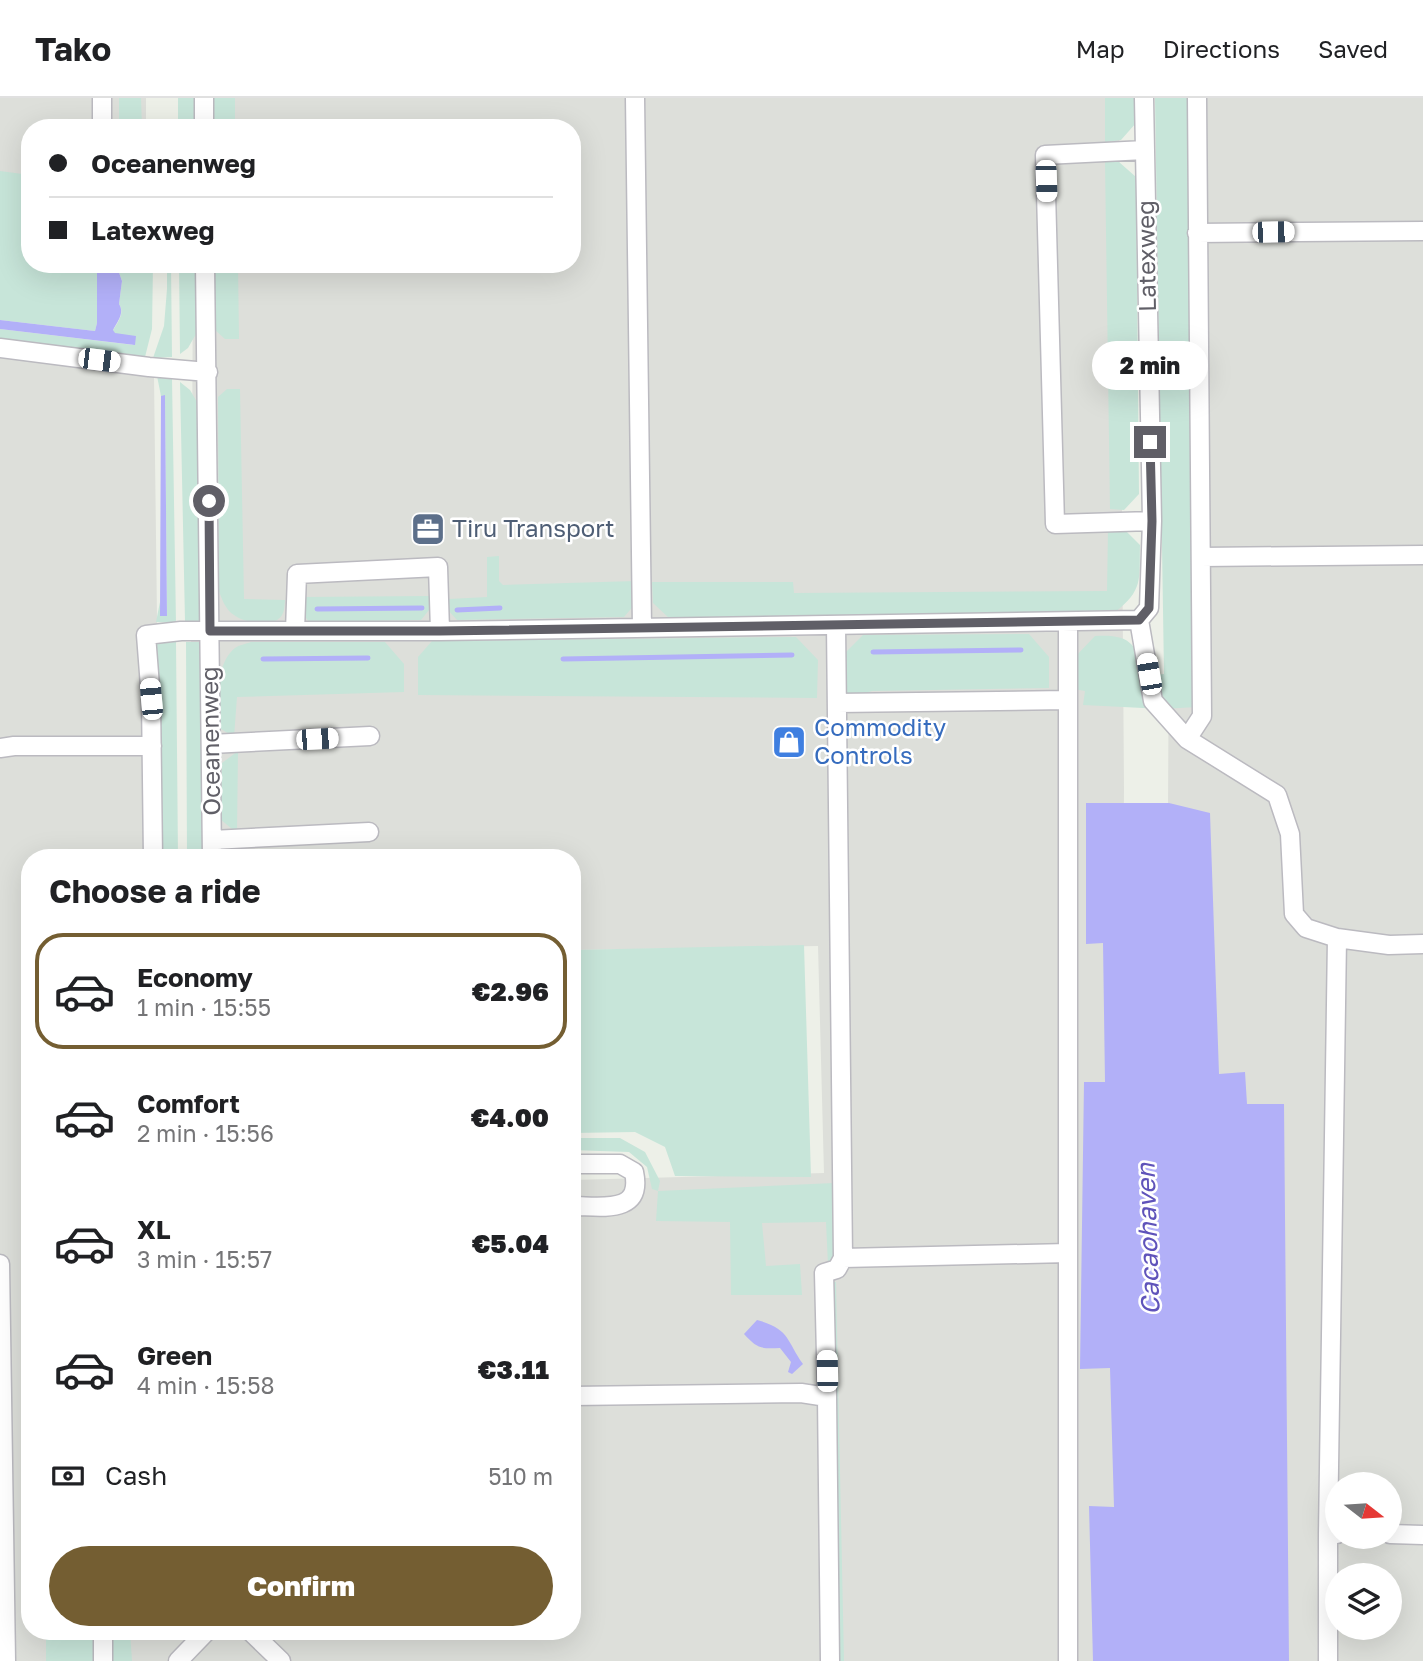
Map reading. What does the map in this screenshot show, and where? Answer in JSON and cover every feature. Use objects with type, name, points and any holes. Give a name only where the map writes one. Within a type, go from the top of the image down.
[{"type":"street","points":[[102,98],[102,119]]},
{"type":"street","points":[[204,98],[204,119]]},
{"type":"street","points":[[635,98],[642,628]]},
{"type":"street","name":"Latexweg","points":[[1139,620],[1149,608],[1152,521],[1144,98]]},
{"type":"street","points":[[1187,739],[1202,716],[1197,98]]},
{"type":"street","points":[[1146,150],[1045,155],[1055,524],[1152,521]]},
{"type":"street","points":[[1197,233],[1423,231]]},
{"type":"street","name":"Oceanenweg","points":[[205,273],[212,849]]},
{"type":"street","points":[[0,348],[208,372]]},
{"type":"street","points":[[1201,557],[1423,555]]},
{"type":"street","points":[[295,631],[297,574],[438,567],[440,631]]},
{"type":"street","points":[[153,849],[151,699],[146,635],[181,631],[440,631],[1139,620],[1153,701],[1187,739],[1277,795],[1290,834],[1294,914],[1306,929],[1337,938],[1388,945],[1423,944]]},
{"type":"street","points":[[1068,622],[1068,1661]]},
{"type":"street","points":[[830,1661],[824,1273],[837,1269],[843,1258],[836,625]]},
{"type":"street","points":[[837,703],[1068,700]]},
{"type":"street","points":[[211,744],[370,736]]},
{"type":"street","points":[[0,748],[152,746]]},
{"type":"street","points":[[212,849],[369,832]]},
{"type":"street","points":[[1333,1472],[1337,938]]},
{"type":"street","points":[[581,1164],[620,1164],[634,1172],[636,1182],[629,1202],[617,1206],[581,1206]]},
{"type":"street","points":[[843,1258],[1068,1253]]},
{"type":"street","points":[[0,1264],[6,1661]]},
{"type":"street","points":[[581,1396],[801,1394],[827,1397]]},
{"type":"street","points":[[1402,1534],[1423,1535]]},
{"type":"street","points":[[1328,1661],[1332,1549]]},
{"type":"street","points":[[103,1640],[103,1661]]},
{"type":"street","points":[[178,1661],[198,1640]]},
{"type":"street","points":[[259,1640],[281,1661]]},
{"type":"shaded area","points":[[0,98],[146,98],[146,119],[21,119],[21,177],[0,175]]},
{"type":"shaded area","points":[[194,98],[1119,98],[1124,790],[1117,1661],[97,1661],[96,1640],[581,1640],[581,1180],[824,1173],[818,946],[581,950],[581,849],[190,849],[193,273],[581,273],[581,119],[194,119]]},
{"type":"shaded area","points":[[1172,98],[1423,98],[1423,1661],[1279,1661],[1168,809]]},
{"type":"shaded area","points":[[0,354],[154,377],[160,849],[21,849],[21,1640],[80,1640],[79,1661],[0,1661]]},
{"type":"green space","points":[[119,98],[141,98],[142,119],[119,119]]},
{"type":"green space","points":[[178,98],[195,98],[195,119],[178,119]]},
{"type":"green space","points":[[213,98],[235,98],[235,119],[213,119]]},
{"type":"green space","points":[[1105,98],[1136,98],[1136,123],[1121,140],[1105,142]]},
{"type":"green space","points":[[1155,98],[1190,98],[1196,707],[1163,709],[1083,705],[1085,691],[1073,689],[1074,658],[1095,636],[1116,637],[1130,643],[1138,656],[1143,676],[1164,674]]},
{"type":"green space","points":[[1105,162],[1119,162],[1136,177],[1139,494],[1124,510],[1110,509]]},
{"type":"green space","points":[[0,171],[21,174],[21,273],[97,273],[97,323],[95,331],[0,320]]},
{"type":"green space","points":[[119,273],[153,273],[152,329],[145,357],[0,340],[0,329],[134,345],[113,330],[120,317],[122,281]]},
{"type":"green space","points":[[167,273],[171,273],[172,357],[153,358],[164,326]]},
{"type":"green space","points":[[179,273],[196,273],[196,334],[188,348],[180,354]]},
{"type":"green space","points":[[215,273],[238,273],[239,339],[225,339],[215,330]]},
{"type":"green space","points":[[157,376],[172,379],[176,623],[156,622],[160,602],[160,615],[167,615],[165,396],[161,396]]},
{"type":"green space","points":[[180,382],[190,390],[197,402],[200,622],[187,623],[185,621]]},
{"type":"green space","points":[[227,389],[240,389],[244,599],[285,600],[281,616],[268,623],[255,623],[238,618],[227,608],[219,591],[218,397]]},
{"type":"green space","points":[[1108,530],[1125,530],[1140,545],[1138,583],[1131,597],[1114,613],[670,619],[653,603],[652,582],[793,582],[794,593],[1107,591]]},
{"type":"green space","points":[[499,556],[499,581],[503,585],[636,581],[636,603],[624,617],[457,620],[448,610],[449,599],[487,597],[487,557]]},
{"type":"green space","points":[[429,596],[429,610],[421,620],[309,622],[301,611],[302,597]]},
{"type":"green space","points":[[1029,634],[1049,657],[1049,688],[872,691],[844,700],[842,656],[863,635]]},
{"type":"green space","points":[[796,637],[818,660],[817,698],[418,695],[418,657],[432,641]]},
{"type":"green space","points":[[176,642],[178,849],[159,849],[156,643]]},
{"type":"green space","points":[[186,642],[200,642],[203,849],[187,849]]},
{"type":"green space","points":[[251,642],[385,642],[404,664],[404,692],[237,697],[234,737],[218,727],[221,674],[228,655],[235,648]]},
{"type":"green space","points":[[238,751],[237,833],[220,819],[222,763]]},
{"type":"green space","points":[[804,945],[811,1177],[675,1176],[665,1147],[635,1132],[581,1133],[581,950]]},
{"type":"green space","points":[[581,1138],[620,1138],[645,1152],[660,1181],[658,1191],[652,1189],[647,1167],[629,1152],[581,1150]]},
{"type":"green space","points":[[834,1183],[836,1267],[828,1265],[826,1222],[762,1223],[766,1266],[800,1264],[802,1295],[731,1295],[730,1222],[656,1221],[658,1191]]},
{"type":"green space","points":[[830,1282],[836,1282],[844,1661],[836,1661]]},
{"type":"green space","points":[[46,1640],[100,1640],[100,1661],[46,1661]]},
{"type":"green space","points":[[110,1640],[131,1640],[132,1661],[111,1661]]},
{"type":"water","points":[[97,273],[119,273],[122,281],[119,304],[121,311],[113,330],[115,333],[136,336],[135,345],[0,329],[0,320],[95,331]]},
{"type":"water","points":[[165,395],[167,616],[160,616],[161,396]]},
{"type":"water","name":"Cacaohaven","points":[[1086,803],[1169,803],[1210,813],[1219,1074],[1245,1072],[1247,1104],[1284,1104],[1289,1661],[1093,1661],[1089,1506],[1114,1507],[1110,1368],[1080,1369],[1084,1082],[1105,1082],[1103,943],[1086,944]]},
{"type":"water","points":[[757,1320],[776,1327],[790,1342],[803,1364],[792,1374],[788,1372],[791,1362],[780,1348],[759,1347],[744,1334]]},
{"type":"waterway","points":[[317,609],[422,608]]},
{"type":"waterway","points":[[457,610],[500,608]]},
{"type":"waterway","points":[[873,652],[1021,650]]},
{"type":"waterway","points":[[563,659],[792,655]]},
{"type":"waterway","points":[[263,659],[368,658]]},
{"type":"place","name":"Tiru Transport","points":[[428,529]]},
{"type":"place","name":"Commodity Controls","points":[[789,742]]},
{"type":"route","points":[[209,501],[210,631],[440,631],[1139,620],[1149,608],[1152,521],[1150,442]]}]
